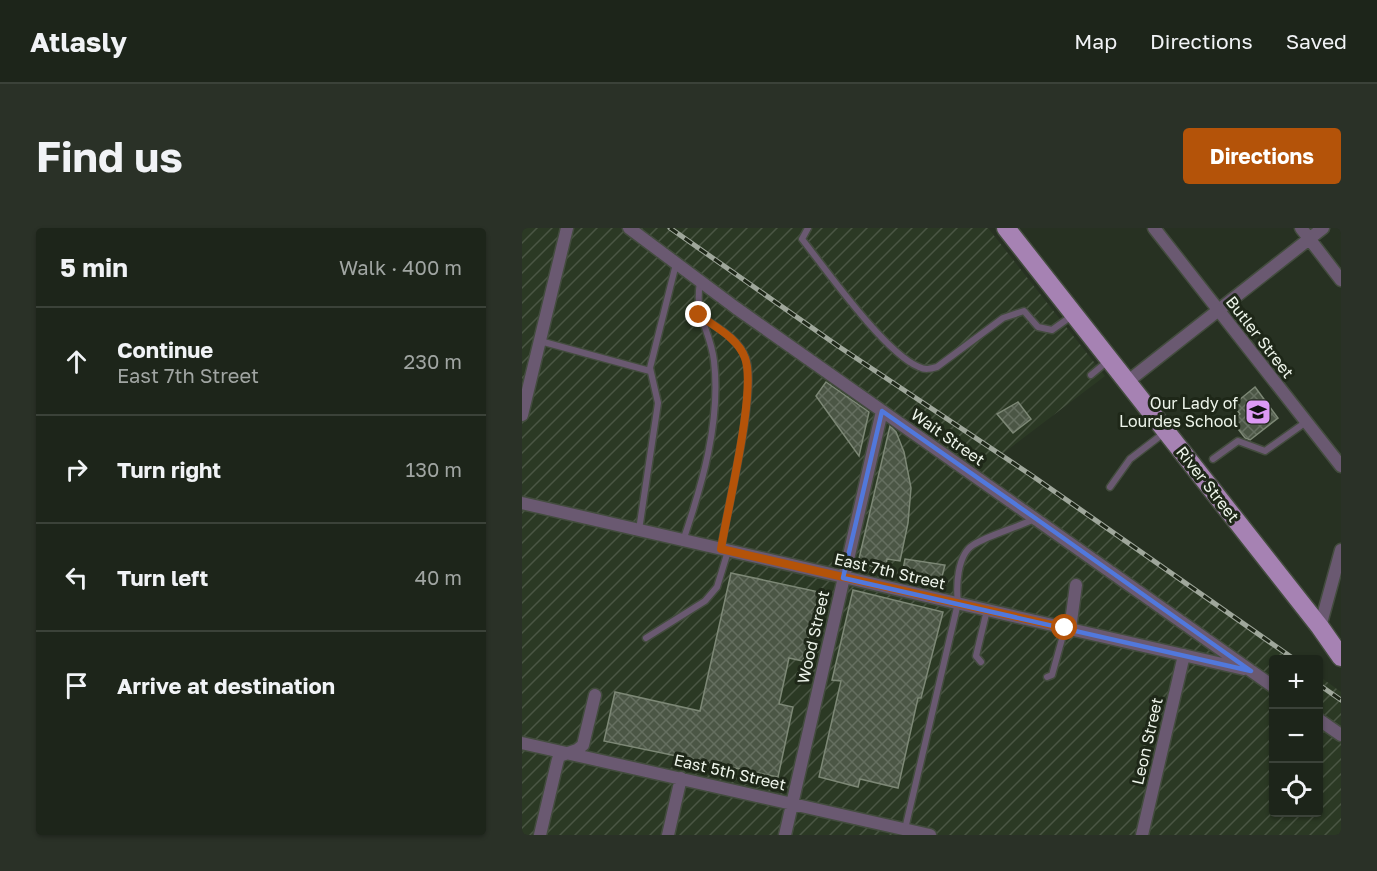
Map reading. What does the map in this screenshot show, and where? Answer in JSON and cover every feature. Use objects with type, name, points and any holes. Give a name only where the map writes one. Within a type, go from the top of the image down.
[{"type":"main road","name":"River Street","points":[[1005,228],[1320,627],[1341,657]]},
{"type":"street","points":[[522,415],[567,228]]},
{"type":"street","name":"Wait Street","points":[[629,228],[700,282],[1251,671]]},
{"type":"street","name":"Butler Street","points":[[1154,228],[1341,466]]},
{"type":"street","points":[[1301,228],[1341,279]]},
{"type":"street","points":[[1127,382],[1323,228]]},
{"type":"street","name":"Wood Street","points":[[785,835],[882,411]]},
{"type":"street","name":"East 7th Street","points":[[522,503],[1251,671]]},
{"type":"street","points":[[1320,627],[1341,550]]},
{"type":"street","points":[[1067,629],[1076,585]]},
{"type":"street","name":"Leon Street","points":[[1142,835],[1184,655]]},
{"type":"street","points":[[1251,671],[1269,684]]},
{"type":"street","points":[[540,835],[557,763],[560,756],[577,750],[583,744],[595,695]]},
{"type":"street","points":[[1323,722],[1341,735]]},
{"type":"street","name":"East 5th Street","points":[[522,743],[792,803],[904,832],[930,835]]},
{"type":"street","points":[[668,835],[681,778]]},
{"type":"lane","points":[[808,228],[802,239],[879,335],[916,366],[925,370],[937,367],[1003,318],[1024,311],[1038,327],[1052,330],[1074,314]]},
{"type":"lane","points":[[639,531],[646,467],[658,403],[651,371],[662,314],[676,263]]},
{"type":"lane","points":[[683,541],[710,444],[715,400],[714,362],[709,334],[699,315],[700,282]]},
{"type":"lane","points":[[646,638],[705,601],[717,587],[724,550],[747,397],[746,359],[736,341],[699,315]]},
{"type":"lane","points":[[540,341],[651,371]]},
{"type":"lane","points":[[1091,375],[1110,360]]},
{"type":"lane","points":[[1213,459],[1239,441],[1266,451],[1306,422]]},
{"type":"lane","points":[[1110,487],[1130,459],[1166,432]]},
{"type":"lane","points":[[904,832],[958,603],[956,586],[963,557],[971,546],[1035,518]]},
{"type":"lane","points":[[981,662],[976,656],[987,610]]},
{"type":"lane","points":[[1047,677],[1052,675],[1067,629]]},
{"type":"highlighted area","points":[[882,411],[1035,518],[1251,671],[843,578]]},
{"type":"shaded area","points":[[522,228],[988,228],[1105,376],[1001,455],[1288,655],[1269,655],[1269,817],[1323,817],[1323,679],[1341,692],[1341,835],[522,835]]},
{"type":"building","points":[[826,382],[869,412],[859,456],[816,396]]},
{"type":"building","points":[[1255,387],[1278,418],[1250,440],[1245,438],[1232,421],[1240,414],[1233,405]]},
{"type":"building","points":[[1018,402],[1031,419],[1013,433],[997,414]]},
{"type":"building","points":[[890,426],[896,432],[904,452],[911,488],[908,523],[900,561],[887,559],[885,569],[858,563]]},
{"type":"building","points":[[905,559],[945,565],[940,584],[902,575]]},
{"type":"building","points":[[731,573],[819,592],[803,661],[789,658],[779,704],[793,707],[778,777],[604,741],[615,692],[700,711]]},
{"type":"building","points":[[853,590],[943,612],[921,698],[918,698],[898,788],[860,779],[858,787],[819,777],[841,681],[832,680]]},
{"type":"railway","points":[[670,228],[838,346],[1031,475],[1288,655]]},
{"type":"railway","points":[[1323,687],[1341,700]]},
{"type":"place","name":"Our Lady of Lourdes School","points":[[1258,412]]},
{"type":"route","points":[[699,315],[736,341],[746,359],[748,387],[721,549],[1065,628]]}]
